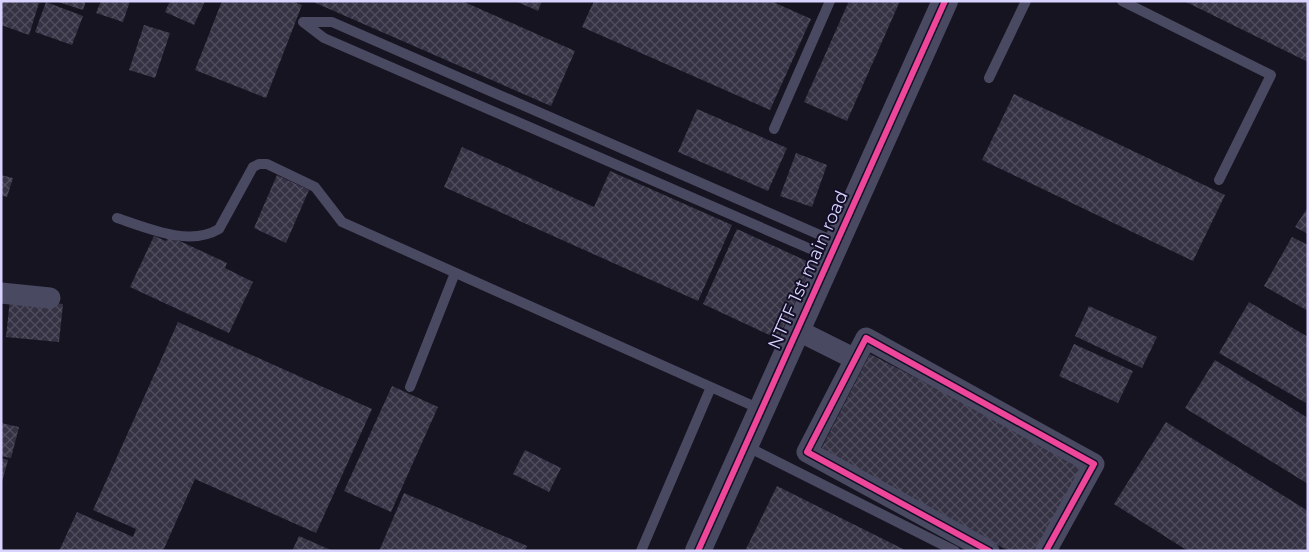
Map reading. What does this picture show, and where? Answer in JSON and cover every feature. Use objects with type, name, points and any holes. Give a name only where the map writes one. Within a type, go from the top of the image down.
[{"type":"street","name":"NTTF 1st main road","points":[[698,551],[945,1]]},
{"type":"street","points":[[1,294],[50,298]]},
{"type":"street","points":[[797,330],[855,359]]},
{"type":"street","points":[[989,551],[806,452],[866,338],[1094,464],[1046,551]]},
{"type":"lane","points":[[988,78],[1026,1]]},
{"type":"lane","points":[[1122,1],[1270,75],[1219,180]]},
{"type":"lane","points":[[774,129],[827,2]]},
{"type":"lane","points":[[303,22],[332,22],[833,250],[324,38],[303,22]]},
{"type":"lane","points":[[118,218],[156,231],[191,237],[209,235],[219,228],[254,167],[258,164],[267,164],[315,187],[342,222],[761,409]]},
{"type":"lane","points":[[410,387],[455,273]]},
{"type":"lane","points":[[641,551],[711,387]]},
{"type":"lane","points":[[745,445],[955,551]]},
{"type":"building","points":[[1,1],[39,3],[29,35],[1,25]]},
{"type":"building","points":[[55,1],[86,1],[83,10]]},
{"type":"building","points":[[101,1],[130,1],[123,22],[96,13]]},
{"type":"building","points":[[170,1],[205,1],[194,25],[165,12]]},
{"type":"building","points":[[222,1],[292,1],[302,5],[266,98],[195,70]]},
{"type":"building","points":[[311,1],[462,1],[575,51],[551,106]]},
{"type":"building","points":[[515,1],[542,1],[538,11]]},
{"type":"building","points":[[594,1],[771,1],[811,19],[770,110],[582,27]]},
{"type":"building","points":[[849,1],[900,1],[847,121],[804,102]]},
{"type":"building","points":[[1184,1],[1308,1],[1308,62]]},
{"type":"building","points":[[46,2],[83,16],[72,45],[35,32]]},
{"type":"building","points":[[144,25],[170,33],[155,78],[129,70]]},
{"type":"building","points":[[1014,94],[1225,195],[1193,261],[982,160]]},
{"type":"building","points":[[697,109],[787,148],[768,191],[678,152]]},
{"type":"building","points":[[462,147],[594,207],[610,171],[732,225],[698,301],[444,187]]},
{"type":"building","points":[[796,153],[827,165],[812,207],[780,196]]},
{"type":"building","points":[[1,175],[13,178],[7,197],[1,195]]},
{"type":"building","points":[[277,175],[309,190],[286,243],[254,228]]},
{"type":"building","points":[[1308,207],[1308,234],[1295,227]]},
{"type":"building","points":[[737,229],[813,264],[778,339],[703,304]]},
{"type":"building","points":[[154,236],[166,241],[169,236],[227,263],[225,268],[253,282],[229,333],[130,287]]},
{"type":"building","points":[[1292,237],[1308,245],[1308,311],[1264,286]]},
{"type":"building","points":[[10,299],[63,304],[59,342],[6,337]]},
{"type":"building","points":[[1249,302],[1308,337],[1306,403],[1219,353]]},
{"type":"building","points":[[1089,306],[1157,337],[1142,368],[1075,336]]},
{"type":"building","points":[[178,322],[372,409],[316,533],[195,479],[163,551],[59,551],[77,512],[133,537],[136,529],[93,510]]},
{"type":"building","points":[[1074,344],[1133,371],[1118,403],[1059,376]]},
{"type":"building","points":[[870,354],[1088,467],[1041,551],[1009,551],[819,453]]},
{"type":"building","points":[[1215,360],[1308,418],[1308,484],[1185,408]]},
{"type":"building","points":[[392,386],[438,407],[391,512],[344,491]]},
{"type":"building","points":[[1166,422],[1308,511],[1308,551],[1188,551],[1114,504]]},
{"type":"building","points":[[1,423],[19,427],[11,458],[1,456]]},
{"type":"building","points":[[525,450],[561,468],[549,492],[513,474]]},
{"type":"building","points":[[1,458],[8,460],[2,482],[1,482]]},
{"type":"building","points":[[777,486],[907,551],[745,551]]},
{"type":"building","points":[[404,493],[527,546],[525,551],[379,551]]},
{"type":"building","points":[[299,536],[333,551],[292,551]]},
{"type":"cycle path","points":[[698,551],[945,1]]},
{"type":"cycle path","points":[[989,551],[807,452],[866,338],[1094,464],[1046,551]]}]
